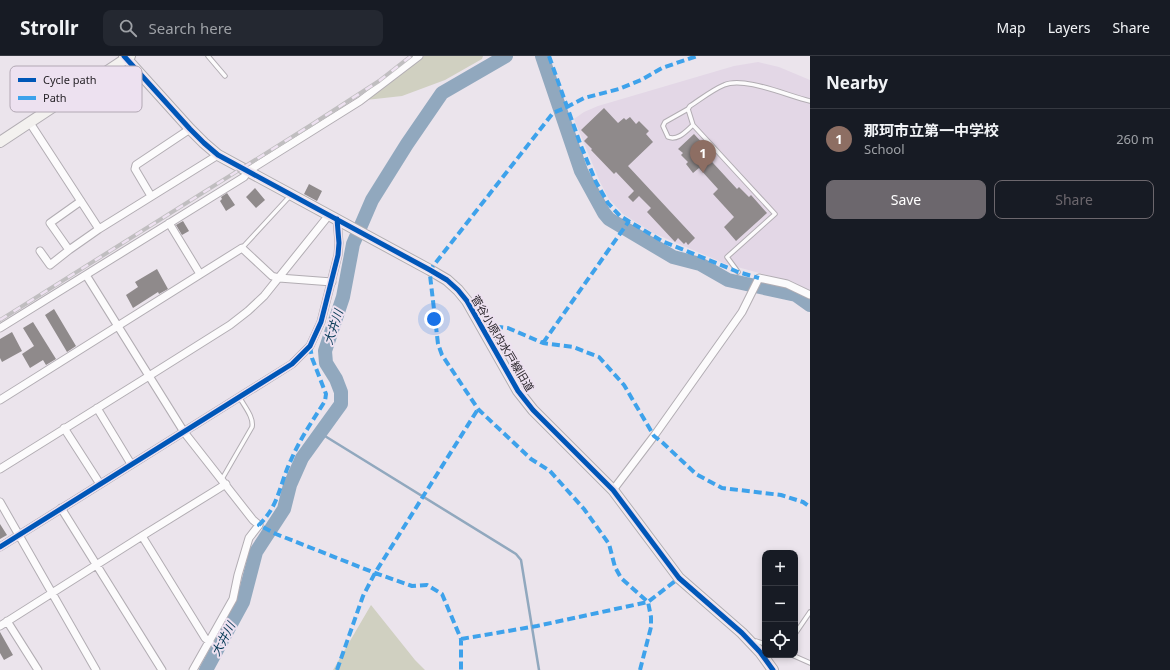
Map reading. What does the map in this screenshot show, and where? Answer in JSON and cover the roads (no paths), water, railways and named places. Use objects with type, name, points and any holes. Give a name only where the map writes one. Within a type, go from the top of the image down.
[{"type":"street","points":[[0,328],[244,177],[248,171],[360,101],[418,56]]},
{"type":"street","points":[[114,66],[127,57]]},
{"type":"street","name":"菅谷小原内水戸線旧道","points":[[127,57],[135,66]]},
{"type":"street","name":"菅谷小原内水戸線旧道","points":[[142,74],[190,129],[218,155],[430,270],[447,280],[458,290],[468,301],[476,314],[525,400],[613,490],[679,578],[737,628],[773,670]]},
{"type":"street","points":[[0,142],[46,112]]},
{"type":"street","points":[[30,123],[99,229]]},
{"type":"street","points":[[152,196],[135,169],[136,165],[190,129]]},
{"type":"street","points":[[40,251],[50,265],[99,229],[218,155]]},
{"type":"street","points":[[69,250],[50,223],[81,201]]},
{"type":"street","points":[[0,469],[230,325],[264,296],[333,217]]},
{"type":"street","points":[[0,547],[292,364],[310,346],[321,322],[338,255],[339,243],[333,217]]},
{"type":"street","points":[[169,223],[200,274]]},
{"type":"street","points":[[0,400],[242,248],[272,276],[279,278],[332,282]]},
{"type":"street","points":[[86,275],[184,432],[259,525],[249,538],[238,575],[233,600],[193,670]]},
{"type":"street","points":[[613,490],[654,436],[742,312],[759,278],[787,284],[810,295]]},
{"type":"street","points":[[97,408],[131,464]]},
{"type":"street","points":[[64,428],[100,484]]},
{"type":"street","points":[[0,626],[224,482]]},
{"type":"street","points":[[0,502],[96,670]]},
{"type":"street","points":[[61,508],[162,670]]},
{"type":"street","points":[[142,536],[205,638],[210,642]]},
{"type":"street","points":[[7,621],[38,670]]},
{"type":"lane","points":[[208,56],[224,76]]},
{"type":"lane","points":[[693,124],[678,137],[673,139],[668,137],[663,126],[664,122],[688,109],[690,106],[724,84],[735,82],[757,85],[793,97],[810,100]]},
{"type":"lane","points":[[688,109],[693,124],[775,214],[727,257],[738,272]]},
{"type":"lane","points":[[242,248],[292,195]]},
{"type":"lane","points":[[224,482],[253,423],[240,398]]},
{"type":"lane","points":[[798,630],[810,612]]},
{"type":"lane","points":[[751,643],[756,641],[762,643]]},
{"type":"lane","points":[[798,658],[810,663]]},
{"type":"waterway","name":"大井川","points":[[206,670],[243,602],[256,552],[284,509],[290,485],[302,458],[341,404],[341,392],[336,379],[326,363],[325,351],[343,297],[353,244],[372,200],[407,144],[442,93],[506,56]]},
{"type":"waterway","points":[[542,56],[581,171],[604,213],[609,219],[673,257],[700,264],[728,280],[796,295],[810,305]]},
{"type":"waterway","points":[[320,433],[516,554],[521,560],[539,670]]},
{"type":"railway","points":[[0,320],[311,125],[379,81],[411,56]]},
{"type":"place","name":"那珂市立第一中学校","points":[[703,173]]}]
